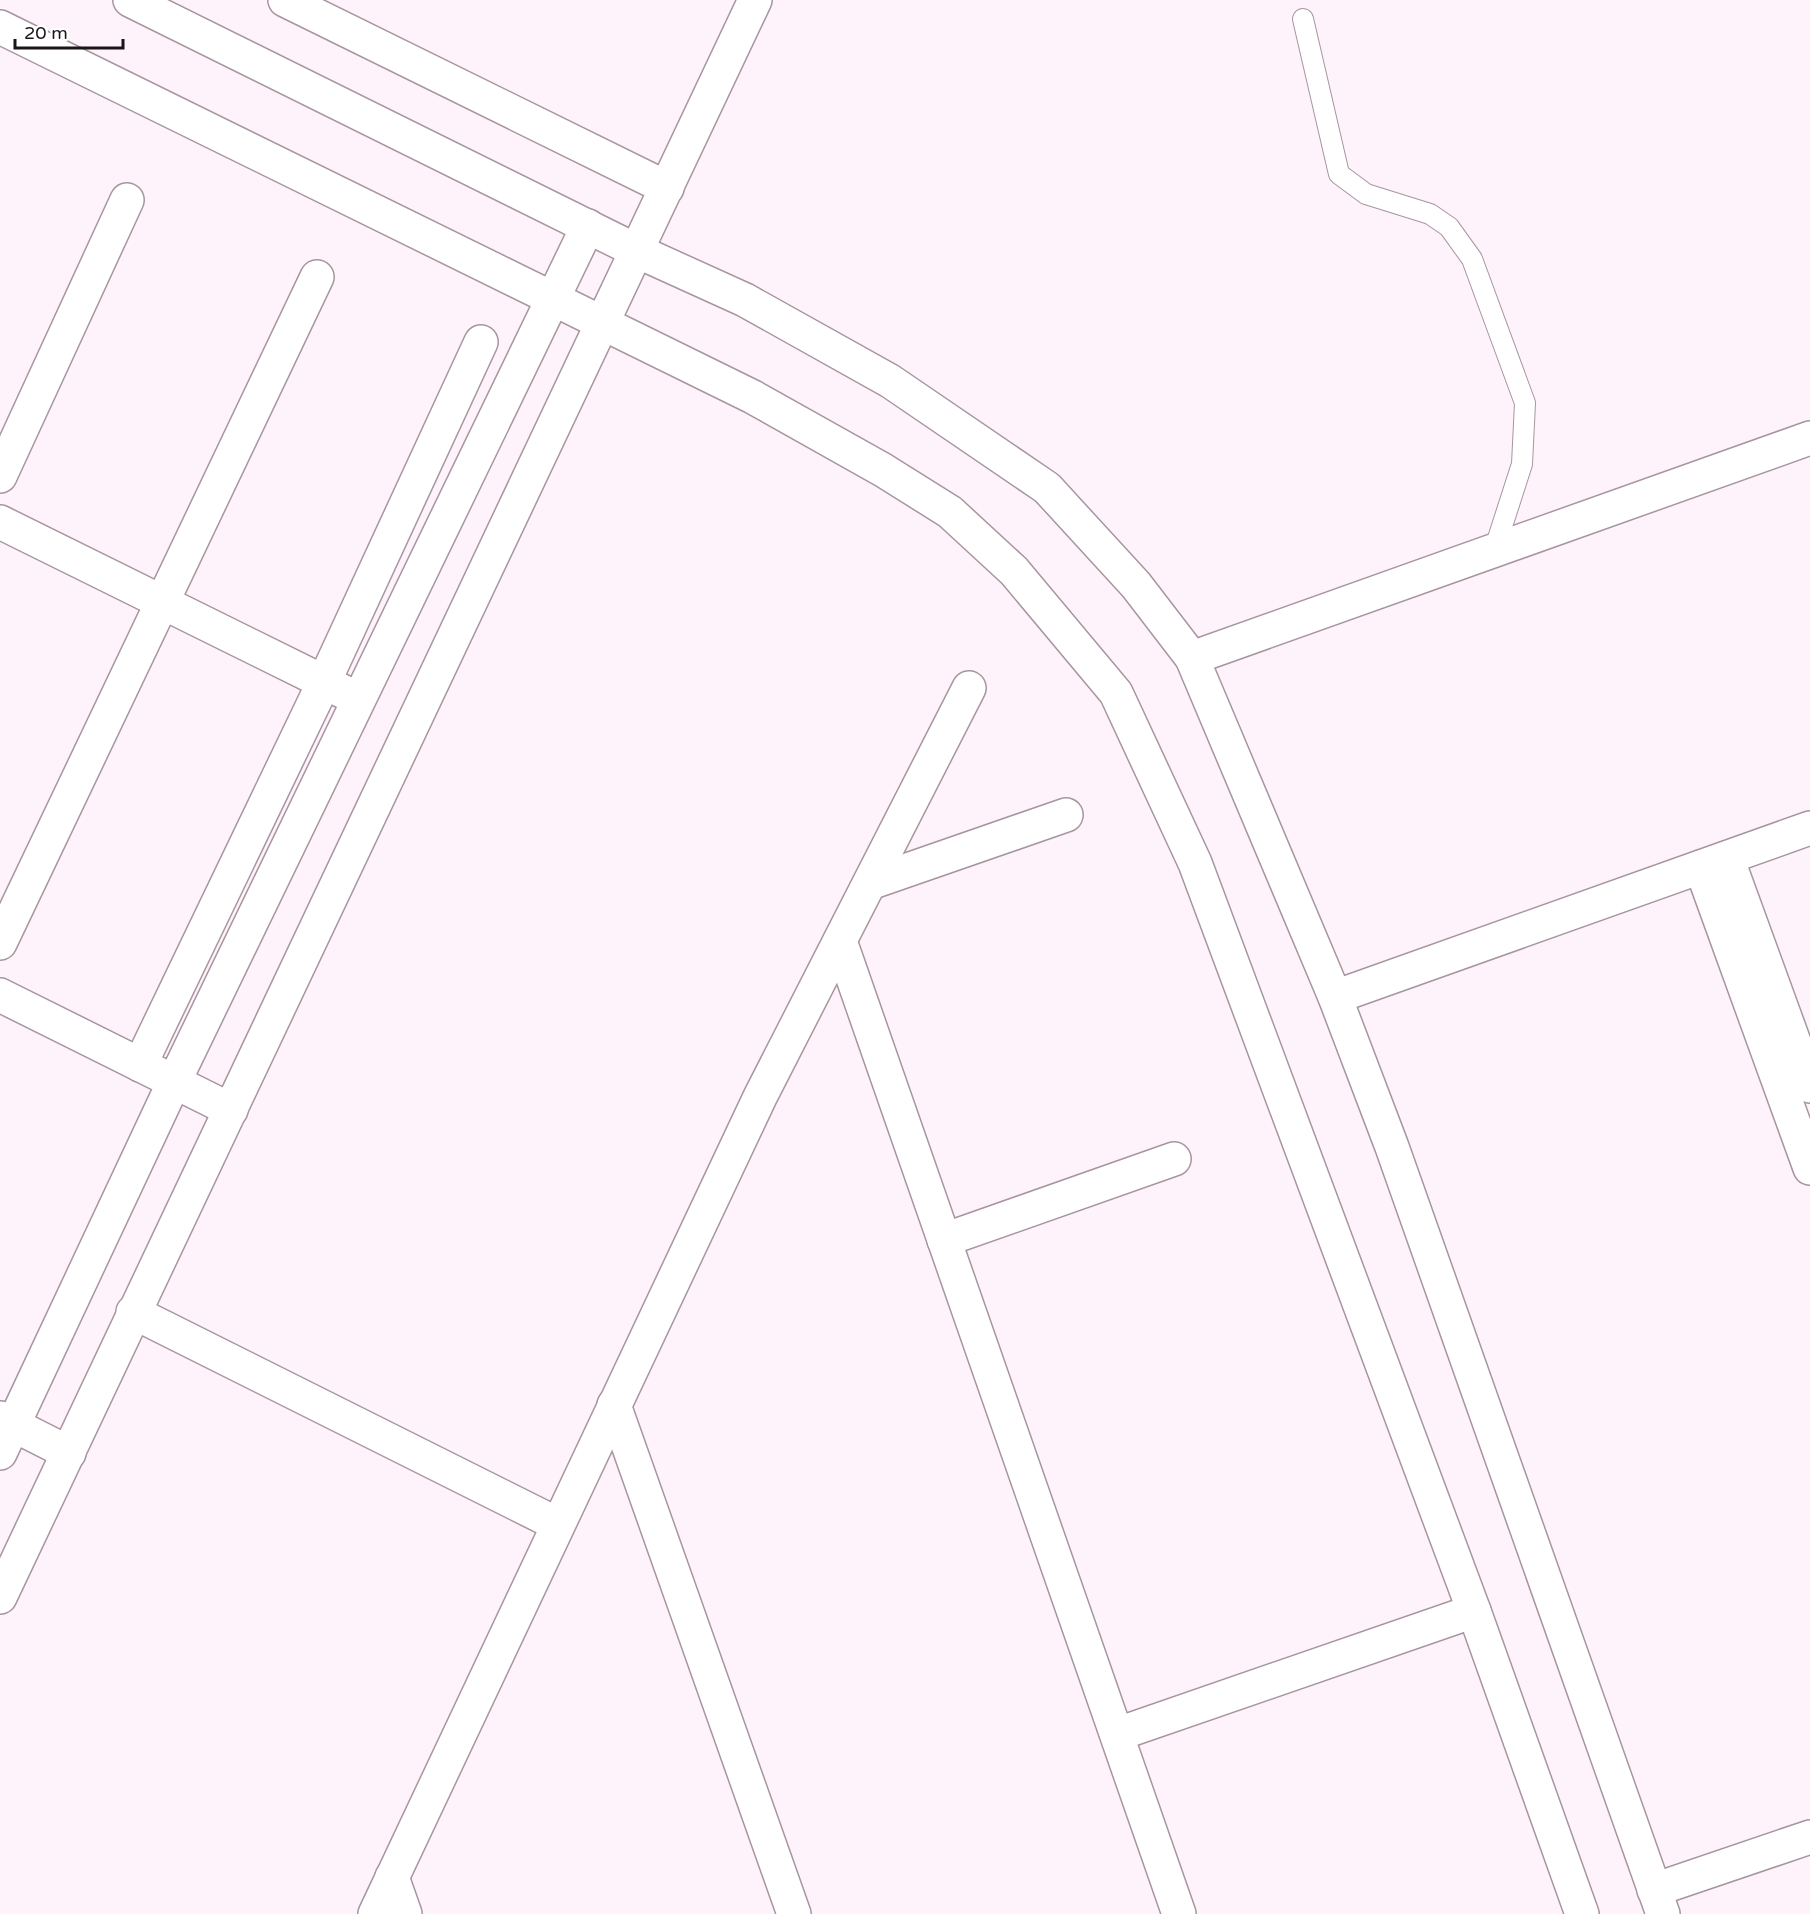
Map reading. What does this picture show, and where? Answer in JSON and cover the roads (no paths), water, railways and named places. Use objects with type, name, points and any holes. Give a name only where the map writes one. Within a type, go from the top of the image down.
[{"type":"street","points":[[130,0],[637,251],[745,300],[890,381],[1047,488],[1136,585],[1192,658],[1335,997],[1396,1158],[1658,1902],[1810,1837]]},
{"type":"street","points":[[285,0],[667,188]]},
{"type":"street","points":[[0,1597],[755,0]]},
{"type":"street","points":[[0,27],[554,297],[816,431],[950,512],[1014,571],[1116,693],[1195,863],[1474,1611],[1582,1914]]},
{"type":"street","points":[[0,476],[127,200]]},
{"type":"street","points":[[69,1453],[4,1431],[588,226]]},
{"type":"street","points":[[0,943],[318,277]]},
{"type":"street","points":[[140,1065],[324,682],[481,342]]},
{"type":"street","points":[[1192,658],[1810,438]]},
{"type":"street","points":[[0,522],[359,699]]},
{"type":"street","points":[[375,1914],[760,1097],[969,688]]},
{"type":"street","points":[[870,883],[1066,815]]},
{"type":"street","points":[[1335,997],[1810,828]]},
{"type":"street","points":[[1714,862],[1810,1086]]},
{"type":"street","points":[[1714,862],[1810,1168]]},
{"type":"street","points":[[840,941],[1179,1914]]},
{"type":"street","points":[[0,995],[231,1110]]},
{"type":"street","points":[[944,1240],[1174,1159]]},
{"type":"street","points":[[133,1312],[557,1524]]},
{"type":"street","points":[[614,1405],[794,1914]]},
{"type":"street","points":[[1118,1734],[1474,1611]]},
{"type":"street","points":[[392,1877],[405,1914]]},
{"type":"lane","points":[[1303,20],[1339,174],[1366,194],[1430,214],[1449,227],[1472,259],[1525,403],[1522,464],[1494,550]]}]
